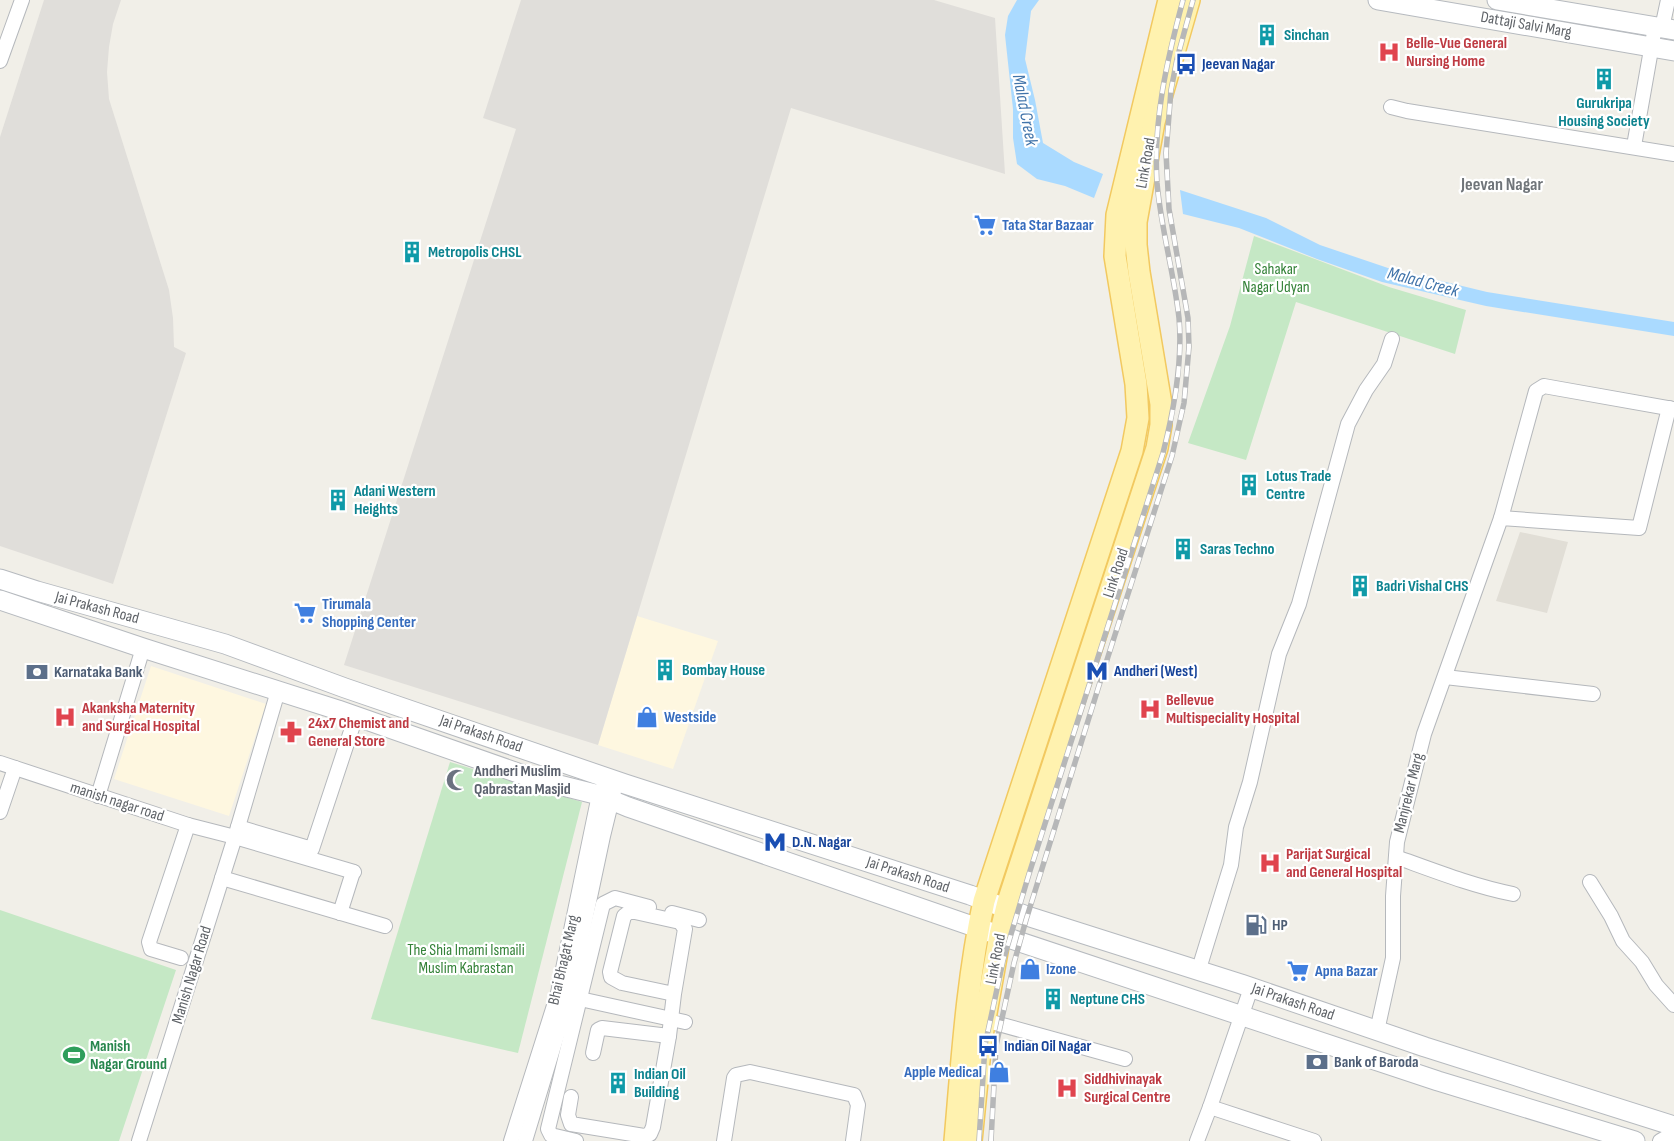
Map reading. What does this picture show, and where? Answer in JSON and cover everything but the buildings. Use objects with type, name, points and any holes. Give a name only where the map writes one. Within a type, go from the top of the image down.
[{"type":"main road","name":"Link Road","points":[[971,1141],[980,1041],[976,1018],[978,928],[984,901],[1132,451],[1138,418],[1136,384],[1115,256],[1117,215],[1169,0]]},
{"type":"main road","name":"Link Road","points":[[955,1141],[976,1018],[1007,908],[1157,448],[1161,425],[1161,404],[1139,272],[1136,222],[1154,122],[1189,0]]},
{"type":"main road","name":"Dattaji Salvi Marg","points":[[1378,0],[1674,51]]},
{"type":"main road","name":"Dattaji Salvi Marg","points":[[1497,0],[1664,28]]},
{"type":"main road","name":"Jai Prakash Road","points":[[0,579],[36,591],[226,644],[345,688],[612,779],[970,895],[1377,1031],[1674,1126]]},
{"type":"main road","name":"Jai Prakash Road","points":[[0,600],[356,716],[535,779],[605,798],[978,928],[1241,1016],[1438,1081],[1634,1141]]},
{"type":"street","points":[[0,61],[22,0]]},
{"type":"street","points":[[1634,146],[1652,47],[1664,28],[1668,0]]},
{"type":"street","points":[[1391,107],[1407,112],[1634,146],[1674,154]]},
{"type":"street","points":[[1198,972],[1231,865],[1236,827],[1250,782],[1279,654],[1299,604],[1348,424],[1366,390],[1384,364],[1392,339]]},
{"type":"street","name":"Manjrekar Marg","points":[[1377,1031],[1392,958],[1393,896],[1397,842],[1424,734],[1501,518],[1536,390],[1544,386],[1671,408]]},
{"type":"street","points":[[1501,518],[1639,528],[1671,408]]},
{"type":"street","name":"Manish Nagar Road","points":[[98,796],[143,648]]},
{"type":"street","points":[[1445,677],[1593,694]]},
{"type":"street","name":"Manish Nagar Road","points":[[139,1141],[237,832],[278,691]]},
{"type":"street","points":[[237,832],[312,849],[356,716]]},
{"type":"street","name":"manish nagar road","points":[[0,763],[8,775],[98,796],[188,825],[237,832]]},
{"type":"street","points":[[0,812],[8,775]]},
{"type":"street","points":[[576,1141],[551,1135],[548,1128],[597,835],[605,798],[612,779]]},
{"type":"street","points":[[181,958],[150,948],[149,942],[188,825]]},
{"type":"street","points":[[237,832],[288,856]]},
{"type":"street","points":[[247,846],[352,874],[340,913]]},
{"type":"street","points":[[1396,857],[1453,878],[1514,894]]},
{"type":"street","points":[[222,878],[385,926]]},
{"type":"street","points":[[1590,882],[1611,916],[1623,941],[1642,962],[1656,985],[1674,1006]]},
{"type":"street","points":[[569,996],[603,904],[609,900],[615,898],[700,920]]},
{"type":"street","points":[[571,1097],[568,1115],[571,1124],[636,1136],[650,1134],[654,1122],[669,1036],[678,1021],[674,994],[685,929],[680,922],[629,912],[624,916],[610,977],[622,983],[674,994]]},
{"type":"street","points":[[1197,1141],[1251,988]]},
{"type":"street","points":[[569,996],[678,1021]]},
{"type":"street","name":"Bhai Bhagat Marg","points":[[515,1141],[569,996]]},
{"type":"street","points":[[976,1018],[1125,1059]]},
{"type":"street","points":[[593,1053],[598,1030],[602,1028],[669,1036]]},
{"type":"street","points":[[724,1141],[734,1078],[736,1074],[750,1072],[854,1095],[858,1105],[853,1141]]},
{"type":"street","points":[[1210,1107],[1314,1141]]},
{"type":"street","points":[[1660,1141],[1674,1133]]},
{"type":"shaded area","points":[[44,0],[121,0],[113,24],[109,47],[107,72],[109,99],[169,290],[173,318],[174,347],[186,353],[113,584],[0,546],[0,137]]},
{"type":"shaded area","points":[[521,0],[934,0],[995,18],[1005,174],[791,108],[598,745],[344,665],[516,129],[483,118]]},
{"type":"shaded area","points":[[1520,532],[1568,542],[1547,613],[1496,601]]},
{"type":"shaded area","points":[[637,616],[718,641],[673,769],[598,745]]},
{"type":"shaded area","points":[[151,666],[266,704],[229,816],[114,779]]},
{"type":"green space","name":"Sahakar Nagar Udyan","points":[[1254,236],[1389,287],[1466,310],[1455,354],[1296,302],[1246,460],[1188,443],[1230,326]]},
{"type":"green space","name":"The Shia Imami Ismaili Muslim Kabrastan","points":[[450,762],[582,802],[518,1053],[371,1019]]},
{"type":"green space","name":"Manish Nagar Ground","points":[[0,910],[176,970],[119,1141],[0,1141]]},
{"type":"water","name":"Malad Creek","points":[[1017,0],[1039,0],[1031,11],[1025,59],[1043,143],[1074,162],[1103,174],[1094,198],[1065,186],[1037,179],[1017,164],[1013,138],[1013,109],[1005,35],[1008,16]]},
{"type":"water","name":"Malad Creek","points":[[1180,190],[1266,218],[1320,245],[1388,268],[1487,292],[1674,322],[1674,336],[1486,306],[1382,282],[1239,228],[1183,214]]},
{"type":"railway","points":[[979,1141],[985,1045],[1003,961],[1163,453],[1171,420],[1179,369],[1180,335],[1174,284],[1159,200],[1156,160],[1162,90],[1183,0]]},
{"type":"railway","points":[[991,1141],[996,1046],[1014,963],[1172,456],[1184,403],[1189,347],[1188,318],[1169,209],[1166,153],[1171,90],[1177,59],[1193,0]]},
{"type":"place","name":"Sinchan","points":[[1267,35]]},
{"type":"place","name":"Belle-Vue General Nursing Home","points":[[1389,52]]},
{"type":"place","name":"Jeevan Nagar","points":[[1186,64]]},
{"type":"place","name":"Gurukripa Housing Society","points":[[1604,79]]},
{"type":"place","name":"Tata Star Bazaar","points":[[985,225]]},
{"type":"place","name":"Metropolis CHSL","points":[[412,252]]},
{"type":"place","name":"Lotus Trade Centre","points":[[1249,485]]},
{"type":"place","name":"Adani Western Heights","points":[[338,500]]},
{"type":"place","name":"Saras Techno","points":[[1183,549]]},
{"type":"place","name":"Badri Vishal CHS","points":[[1360,586]]},
{"type":"place","name":"Tirumala Shopping Center","points":[[305,613]]},
{"type":"place","name":"Bombay House","points":[[665,670]]},
{"type":"place","name":"Andheri (West)","points":[[1097,671]]},
{"type":"place","name":"Karnataka Bank","points":[[37,672]]},
{"type":"place","name":"Bellevue Multispeciality Hospital","points":[[1150,709]]},
{"type":"place","name":"Akanksha Maternity and Surgical Hospital","points":[[65,717]]},
{"type":"place","name":"Westside","points":[[647,717]]},
{"type":"place","name":"24x7 Chemist and General Store","points":[[291,732]]},
{"type":"place","name":"Andheri Muslim Qabrastan Masjid","points":[[457,780]]},
{"type":"place","name":"D.N. Nagar","points":[[775,842]]},
{"type":"place","name":"Parijat Surgical and General Hospital","points":[[1270,863]]},
{"type":"place","name":"HP","points":[[1256,925]]},
{"type":"place","name":"Izone","points":[[1030,969]]},
{"type":"place","name":"Apna Bazar","points":[[1298,971]]},
{"type":"place","name":"Neptune CHS","points":[[1053,999]]},
{"type":"place","name":"Indian Oil Nagar","points":[[988,1046]]},
{"type":"place","name":"Manish Nagar Ground","points":[[74,1055]]},
{"type":"place","name":"Bank of Baroda","points":[[1317,1062]]},
{"type":"place","name":"Apple Medical","points":[[999,1072]]},
{"type":"place","name":"Indian Oil Building","points":[[618,1083]]},
{"type":"place","name":"Siddhivinayak Surgical Centre","points":[[1067,1088]]},
{"type":"district","name":"Jeevan Nagar","points":[[1502,184]]}]
